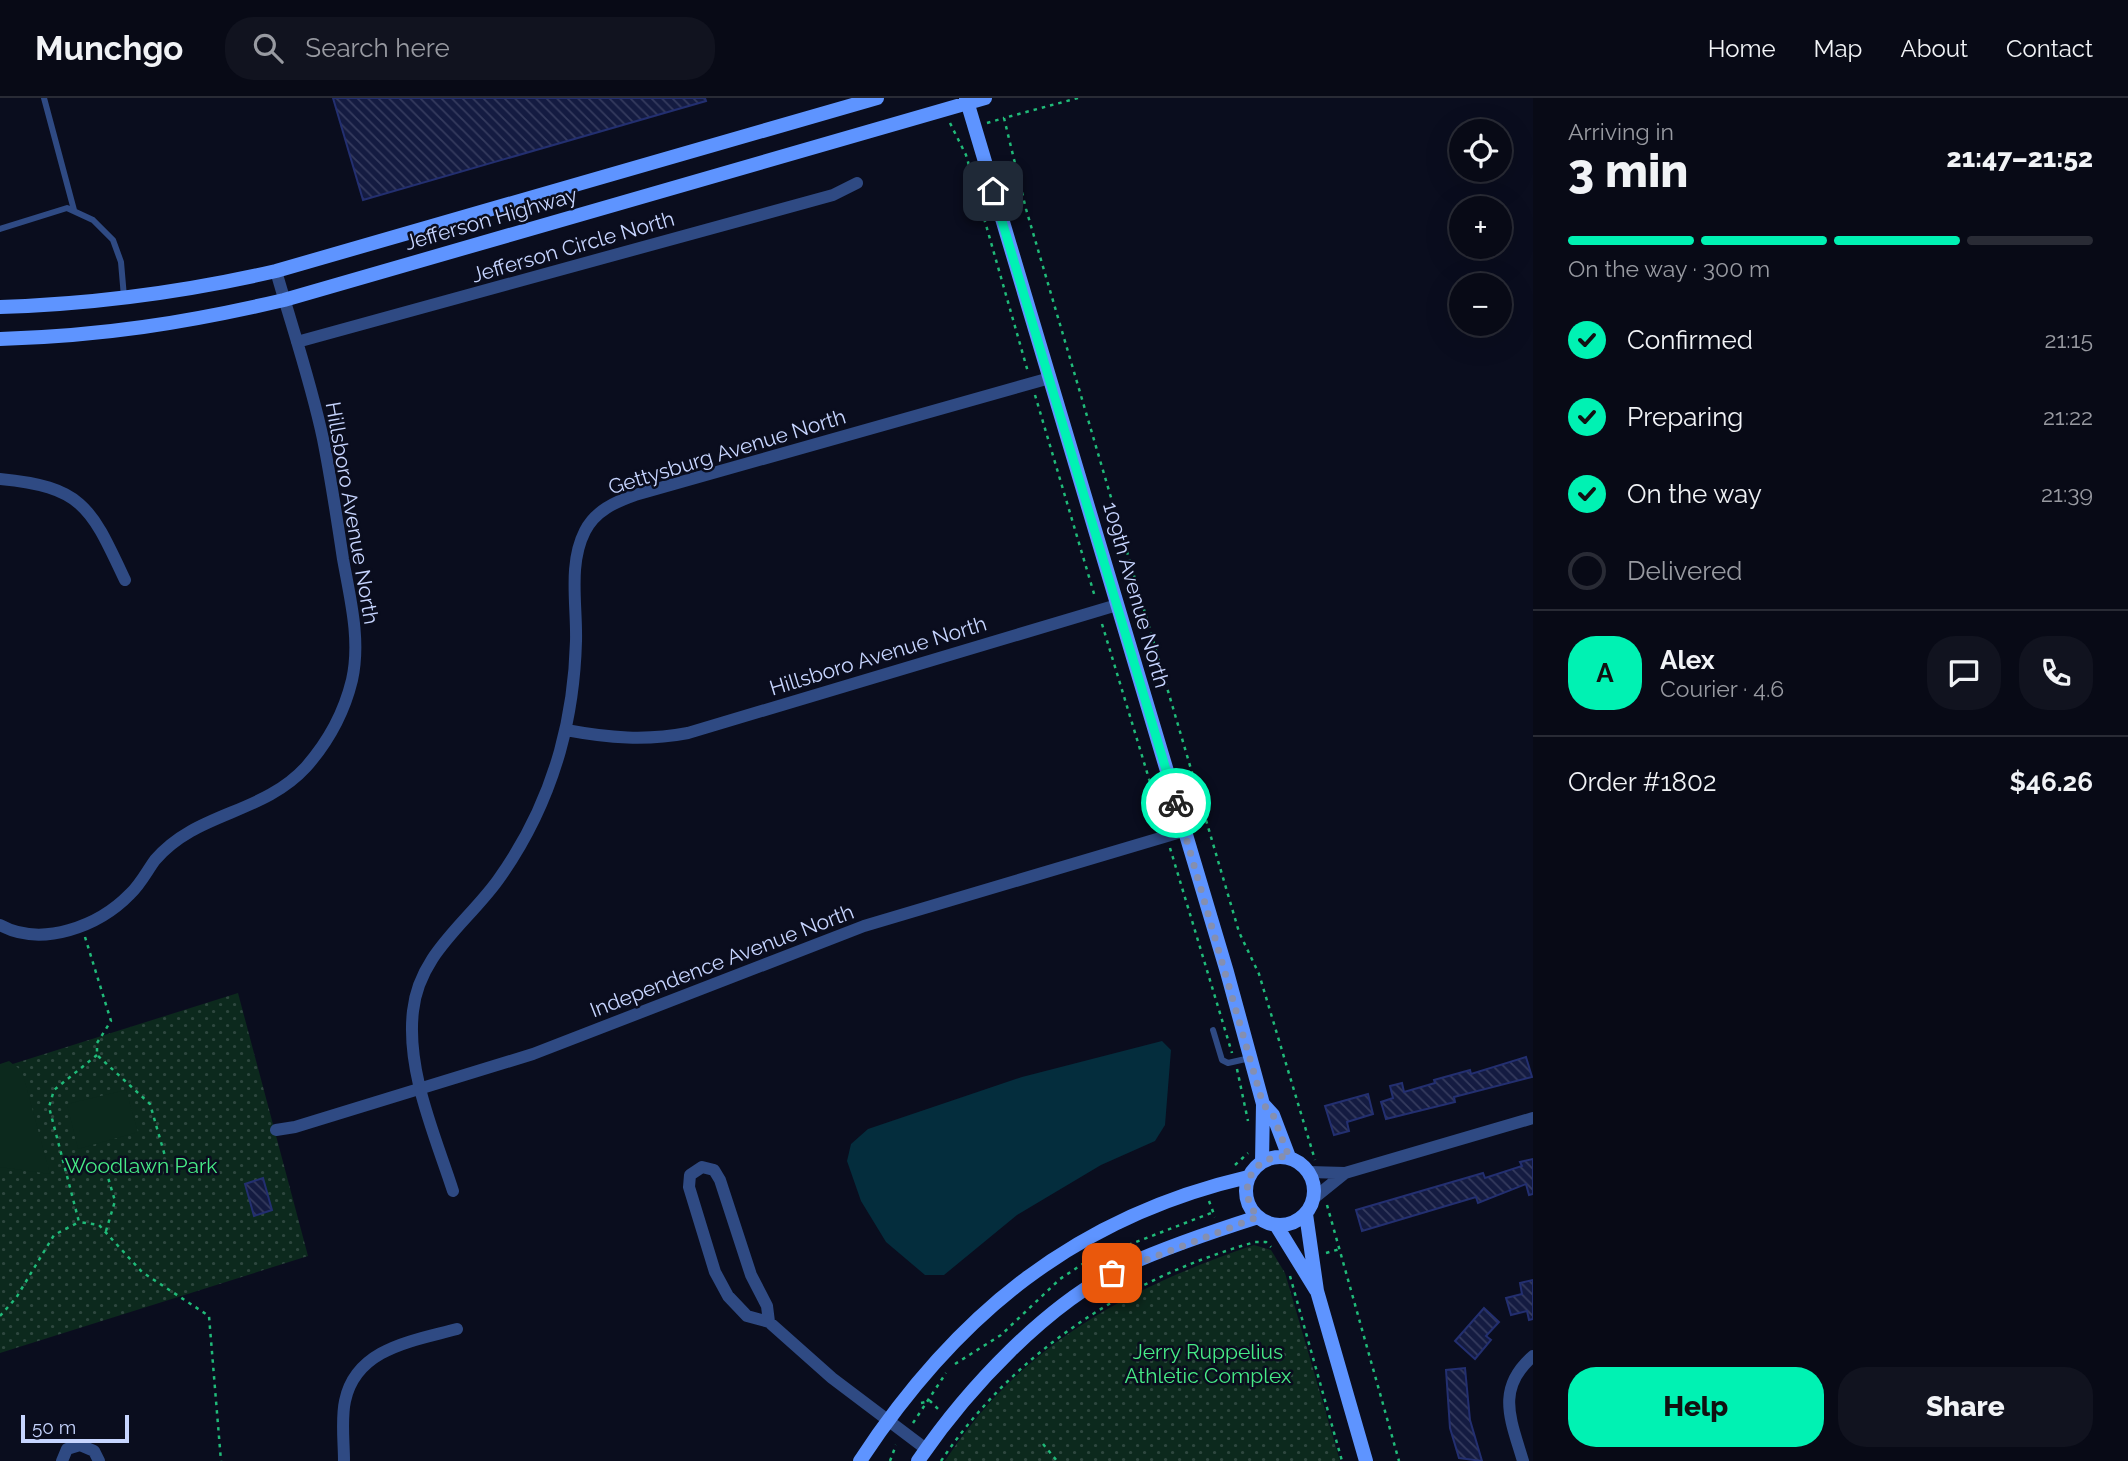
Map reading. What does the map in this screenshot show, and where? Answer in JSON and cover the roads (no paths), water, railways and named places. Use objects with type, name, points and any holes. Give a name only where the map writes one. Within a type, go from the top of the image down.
[{"type":"street","name":"Jefferson Highway","points":[[0,307],[59,305],[197,289],[276,271],[877,98]]},
{"type":"street","name":"Jefferson Highway","points":[[0,339],[83,336],[121,331],[208,317],[284,300],[967,100],[985,98]]},
{"type":"street","name":"109th Avenue North","points":[[967,100],[1263,1104],[1262,1162]]},
{"type":"street","name":"Jefferson Circle North","points":[[297,342],[826,197],[857,183]]},
{"type":"street","name":"Hillsboro Avenue North","points":[[0,925],[29,934],[83,927],[112,910],[132,893],[162,853],[179,837],[200,825],[255,805],[286,788],[328,740],[342,711],[352,678],[355,646],[352,613],[323,439],[276,271]]},
{"type":"street","name":"Gettysburg Avenue North","points":[[453,1191],[422,1089],[412,1038],[412,1011],[418,983],[430,960],[497,881],[521,845],[540,807],[566,730],[574,683],[577,549],[586,529],[599,513],[614,502],[635,495],[1050,377]]},
{"type":"street","points":[[0,479],[45,484],[80,504],[95,519],[125,580]]},
{"type":"street","name":"Hillsboro Avenue North","points":[[566,730],[631,740],[688,733],[1117,605]]},
{"type":"street","name":"Independence Avenue North","points":[[276,1130],[533,1054],[864,926],[1184,831]]},
{"type":"street","name":"109th Avenue North","points":[[1263,1104],[1273,1115],[1289,1157]]},
{"type":"street","points":[[860,1461],[922,1374],[957,1335],[1054,1257],[1110,1226],[1205,1189],[1248,1177],[1262,1162],[1270,1158],[1289,1157],[1313,1169],[1345,1172],[1533,1118]]},
{"type":"street","points":[[769,1322],[767,1306],[751,1275],[720,1180],[714,1170],[702,1167],[690,1175],[689,1187],[715,1272],[728,1296],[747,1316],[769,1322],[922,1455],[949,1418],[996,1365],[1083,1293],[1128,1265],[1258,1217]]},
{"type":"street","points":[[1313,1169],[1314,1185],[1319,1198]]},
{"type":"street","points":[[1248,1177],[1247,1200],[1258,1217],[1276,1225],[1288,1225],[1306,1214],[1345,1172]]},
{"type":"street","points":[[1306,1214],[1317,1292],[1366,1461]]},
{"type":"street","points":[[1276,1225],[1317,1292]]},
{"type":"street","points":[[344,1461],[345,1401],[355,1374],[382,1351],[457,1329]]},
{"type":"street","points":[[1524,1461],[1508,1410],[1509,1393],[1513,1379],[1533,1356]]},
{"type":"street","points":[[62,1461],[67,1449],[80,1445],[93,1451],[99,1461]]},
{"type":"lane","points":[[44,98],[74,210]]},
{"type":"lane","points":[[0,229],[61,209],[74,210],[93,220],[113,240],[121,262],[124,297]]},
{"type":"lane","points":[[1213,1030],[1222,1060],[1235,1062],[1250,1058]]},
{"type":"water","points":[[1162,1041],[1171,1050],[1165,1125],[1155,1141],[1101,1165],[1017,1215],[944,1275],[925,1275],[886,1242],[861,1201],[847,1161],[851,1144],[868,1129],[1022,1077]]},
{"type":"park label","name":"Woodlawn Park","points":[[141,1166]]},
{"type":"park label","name":"Jerry Ruppelius Athletic Complex","points":[[1208,1364]]}]
